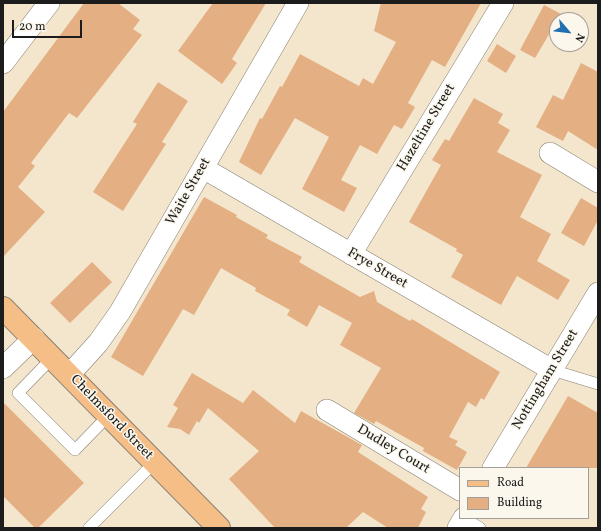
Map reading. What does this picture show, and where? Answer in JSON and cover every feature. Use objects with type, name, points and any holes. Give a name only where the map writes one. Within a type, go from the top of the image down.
[{"type":"main road","name":"Chelmsford Street","points":[[3,308],[155,462],[216,527]]},
{"type":"street","points":[[3,63],[49,3]]},
{"type":"street","name":"Waite Street","points":[[69,375],[98,343],[120,312],[298,3]]},
{"type":"street","name":"Hazeltine Street","points":[[351,254],[503,3]]},
{"type":"street","points":[[550,153],[598,182]]},
{"type":"street","name":"Frye Street","points":[[202,168],[552,370]]},
{"type":"street","name":"Nottingham Street","points":[[495,467],[598,293]]},
{"type":"street","points":[[3,368],[34,338]]},
{"type":"street","name":"Dudley Court","points":[[327,410],[459,489]]},
{"type":"street","points":[[458,528],[463,519]]},
{"type":"lane","points":[[52,358],[18,393],[75,450],[109,415]]},
{"type":"lane","points":[[552,370],[598,384]]},
{"type":"lane","points":[[89,528],[155,462]]},
{"type":"lane","points":[[466,519],[480,528]]},
{"type":"building","points":[[84,3],[118,3],[140,20],[133,29],[142,35],[77,118],[69,113],[31,163],[35,166],[18,187],[45,212],[3,257],[3,112]]},
{"type":"building","points":[[213,3],[266,3],[232,59],[237,63],[222,84],[178,51]]},
{"type":"building","points":[[381,3],[481,3],[445,67],[432,60],[408,103],[415,107],[402,129],[394,125],[377,154],[360,145],[341,180],[357,188],[344,212],[302,189],[329,137],[295,118],[261,175],[239,162],[260,118],[262,119],[280,86],[282,87],[300,54],[359,86],[363,78],[373,84],[396,42],[374,31]]},
{"type":"building","points":[[544,5],[557,12],[549,12],[549,34],[535,58],[520,50]]},
{"type":"building","points":[[497,44],[516,56],[506,73],[487,61]]},
{"type":"building","points":[[581,63],[598,72],[598,150],[568,131],[563,141],[536,127],[553,95],[563,100]]},
{"type":"building","points":[[158,82],[188,101],[162,142],[166,144],[123,211],[93,192],[137,124],[133,122]]},
{"type":"building","points":[[474,98],[503,114],[498,123],[510,130],[497,152],[542,175],[520,217],[551,234],[537,261],[570,280],[558,300],[517,276],[501,305],[451,277],[463,255],[456,251],[457,249],[409,222],[441,165],[432,160],[445,139],[449,141]]},
{"type":"building","points":[[204,197],[237,215],[236,217],[268,235],[266,238],[302,257],[299,262],[360,297],[374,291],[377,302],[410,321],[412,319],[500,372],[484,400],[481,398],[476,407],[468,402],[449,437],[458,441],[455,445],[467,452],[457,470],[423,451],[424,448],[376,421],[374,424],[354,413],[381,368],[340,345],[352,323],[319,305],[307,327],[287,315],[290,310],[255,291],[256,288],[221,268],[194,315],[183,309],[143,376],[111,357]]},
{"type":"building","points":[[581,198],[598,208],[598,220],[584,246],[561,233]]},
{"type":"building","points":[[92,262],[112,282],[70,323],[50,303]]},
{"type":"building","points":[[192,373],[243,403],[253,390],[295,423],[301,411],[362,445],[358,452],[428,497],[421,509],[426,512],[418,528],[388,528],[363,512],[346,528],[275,528],[229,479],[259,451],[208,408],[199,423],[197,421],[189,435],[180,429],[167,427],[178,408],[173,405]]},
{"type":"building","points":[[568,396],[598,413],[598,468],[527,467]]},
{"type":"building","points":[[3,402],[84,483],[38,528],[35,528],[3,496]]}]
